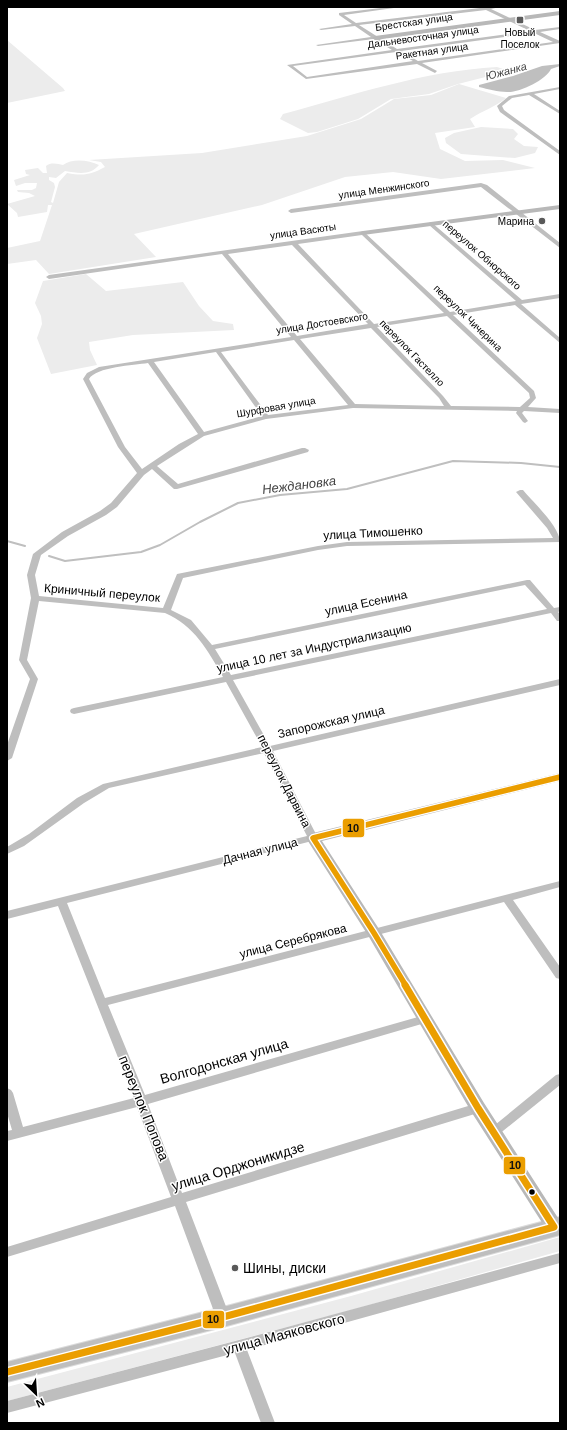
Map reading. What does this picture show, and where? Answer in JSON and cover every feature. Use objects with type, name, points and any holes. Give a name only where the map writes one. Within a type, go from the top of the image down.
[{"type":"main road","points":[[7,1372],[223,1317],[557,1227]]},
{"type":"street","points":[[399,7],[340,14],[375,38],[435,72]]},
{"type":"street","points":[[321,29],[498,7]]},
{"type":"street","points":[[486,8],[559,42]]},
{"type":"street","name":"Брестская улица","points":[[318,45],[560,13]]},
{"type":"street","name":"Дальневосточная улица","points":[[306,78],[289,64],[560,28]]},
{"type":"street","name":"Ракетная улица","points":[[306,78],[559,42]]},
{"type":"street","points":[[560,88],[511,97],[499,106],[502,111],[560,153]]},
{"type":"street","points":[[530,94],[560,113]]},
{"type":"street","name":"улица Менжинского","points":[[291,211],[481,185],[485,186],[518,213]]},
{"type":"street","name":"улица Васюты","points":[[49,278],[293,242],[560,207]]},
{"type":"street","points":[[518,213],[560,246]]},
{"type":"street","name":"переулок Обнорского","points":[[431,224],[560,341]]},
{"type":"street","name":"переулок Чичерина","points":[[363,233],[532,392],[533,398],[528,405],[522,409]]},
{"type":"street","name":"переулок Гастелло","points":[[293,242],[371,326],[441,397],[449,408]]},
{"type":"street","points":[[223,252],[352,406]]},
{"type":"street","name":"улица Достоевского","points":[[141,473],[122,447],[112,430],[86,379],[89,374],[99,369],[560,296]]},
{"type":"street","points":[[216,350],[266,417]]},
{"type":"street","points":[[149,360],[202,435]]},
{"type":"street","name":"Шурфовая улица","points":[[35,598],[30,575],[37,554],[65,534],[103,513],[114,505],[141,473],[202,435],[266,417],[352,406],[560,411]]},
{"type":"street","points":[[522,409],[519,414],[525,421]]},
{"type":"street","points":[[152,465],[177,487],[305,450]]},
{"type":"street","points":[[520,492],[550,527],[559,540]]},
{"type":"street","name":"улица Тимошенко","points":[[166,611],[180,576],[318,548],[347,544],[559,540]]},
{"type":"street","name":"улица Есенина","points":[[209,648],[527,582],[556,610]]},
{"type":"street","points":[[7,758],[34,679],[23,660],[35,598]]},
{"type":"street","name":"Криничный переулок","points":[[35,598],[166,611]]},
{"type":"street","points":[[556,610],[560,619]]},
{"type":"street","name":"улица 10 лет за Индустриализацию","points":[[74,711],[556,610]]},
{"type":"street","name":"переулок Дарвина","points":[[166,611],[182,617],[194,627],[209,648],[268,748],[313,838],[374,933],[478,1108],[557,1227]]},
{"type":"street","name":"Запорожская улица","points":[[7,851],[22,844],[93,792],[106,786],[560,682]]},
{"type":"street","name":"Дачная улица","points":[[7,914],[560,778]]},
{"type":"street","name":"улица Серебрякова","points":[[102,1003],[560,884]]},
{"type":"street","points":[[507,898],[560,975]]},
{"type":"street","name":"переулок Попова","points":[[61,900],[180,1200],[223,1317]]},
{"type":"street","name":"Волгодонская улица","points":[[7,1136],[141,1100],[425,1019]]},
{"type":"street","points":[[494,1132],[560,1078]]},
{"type":"street","points":[[7,1092],[19,1133]]},
{"type":"street","name":"улица Орджоникидзе","points":[[7,1252],[478,1108]]},
{"type":"street","name":"улица Маяковского","points":[[7,1407],[239,1346],[560,1258]]},
{"type":"street","points":[[239,1346],[268,1423]]},
{"type":"shaded area","points":[[7,40],[63,88],[65,91],[7,103]]},
{"type":"shaded area","points":[[560,64],[560,66],[551,69],[544,77],[532,85],[512,92],[479,87],[479,85],[513,76],[542,66]]},
{"type":"shaded area","points":[[497,67],[509,71],[458,84],[429,94],[391,99],[358,119],[317,132],[308,133],[280,119],[283,114],[389,85],[443,73]]},
{"type":"shaded area","points":[[459,84],[506,98],[470,119],[475,127],[435,133],[440,149],[465,161],[503,160],[535,168],[441,179],[393,172],[345,177],[262,205],[134,234],[156,257],[49,274],[36,260],[7,264],[7,248],[40,241],[52,205],[48,205],[47,212],[18,217],[17,213],[7,204],[35,196],[29,193],[18,192],[17,190],[32,190],[36,188],[37,183],[25,183],[16,186],[14,180],[30,175],[26,174],[25,170],[38,168],[43,173],[47,173],[46,166],[50,164],[63,165],[71,161],[86,161],[99,165],[92,171],[84,173],[65,171],[56,178],[49,177],[49,180],[54,183],[55,187],[51,202],[53,203],[59,182],[67,173],[87,174],[105,167],[101,162],[89,160],[202,153],[307,136],[361,119],[394,99],[431,95]]},
{"type":"shaded area","points":[[481,127],[513,129],[518,134],[514,139],[524,146],[538,147],[535,153],[515,158],[461,154],[446,143],[445,138],[454,133]]},
{"type":"shaded area","points":[[86,274],[106,291],[183,282],[199,306],[213,321],[233,324],[234,330],[133,335],[89,342],[90,350],[97,365],[51,374],[37,338],[42,324],[41,316],[35,303],[43,281]]},
{"type":"shaded area","points":[[560,1237],[560,1251],[355,1309],[7,1401],[7,1387],[351,1296]]},
{"type":"waterway","name":"Неждановка","points":[[49,556],[65,561],[141,552],[160,545],[200,522],[238,503],[280,495],[347,489],[453,461],[521,463],[560,467]]},
{"type":"waterway","name":"Неждановка","points":[[7,541],[25,546]]},
{"type":"transit line","name":"10","points":[[7,1372],[223,1317],[554,1227],[478,1108],[374,933],[313,838],[560,777]]},
{"type":"place","name":"Новый Поселок","points":[[520,20]]},
{"type":"place","name":"Марина","points":[[542,221]]},
{"type":"place","name":"Шины, диски","points":[[235,1268]]},
{"type":"water label","name":"Южанка","points":[[506,71]]}]
